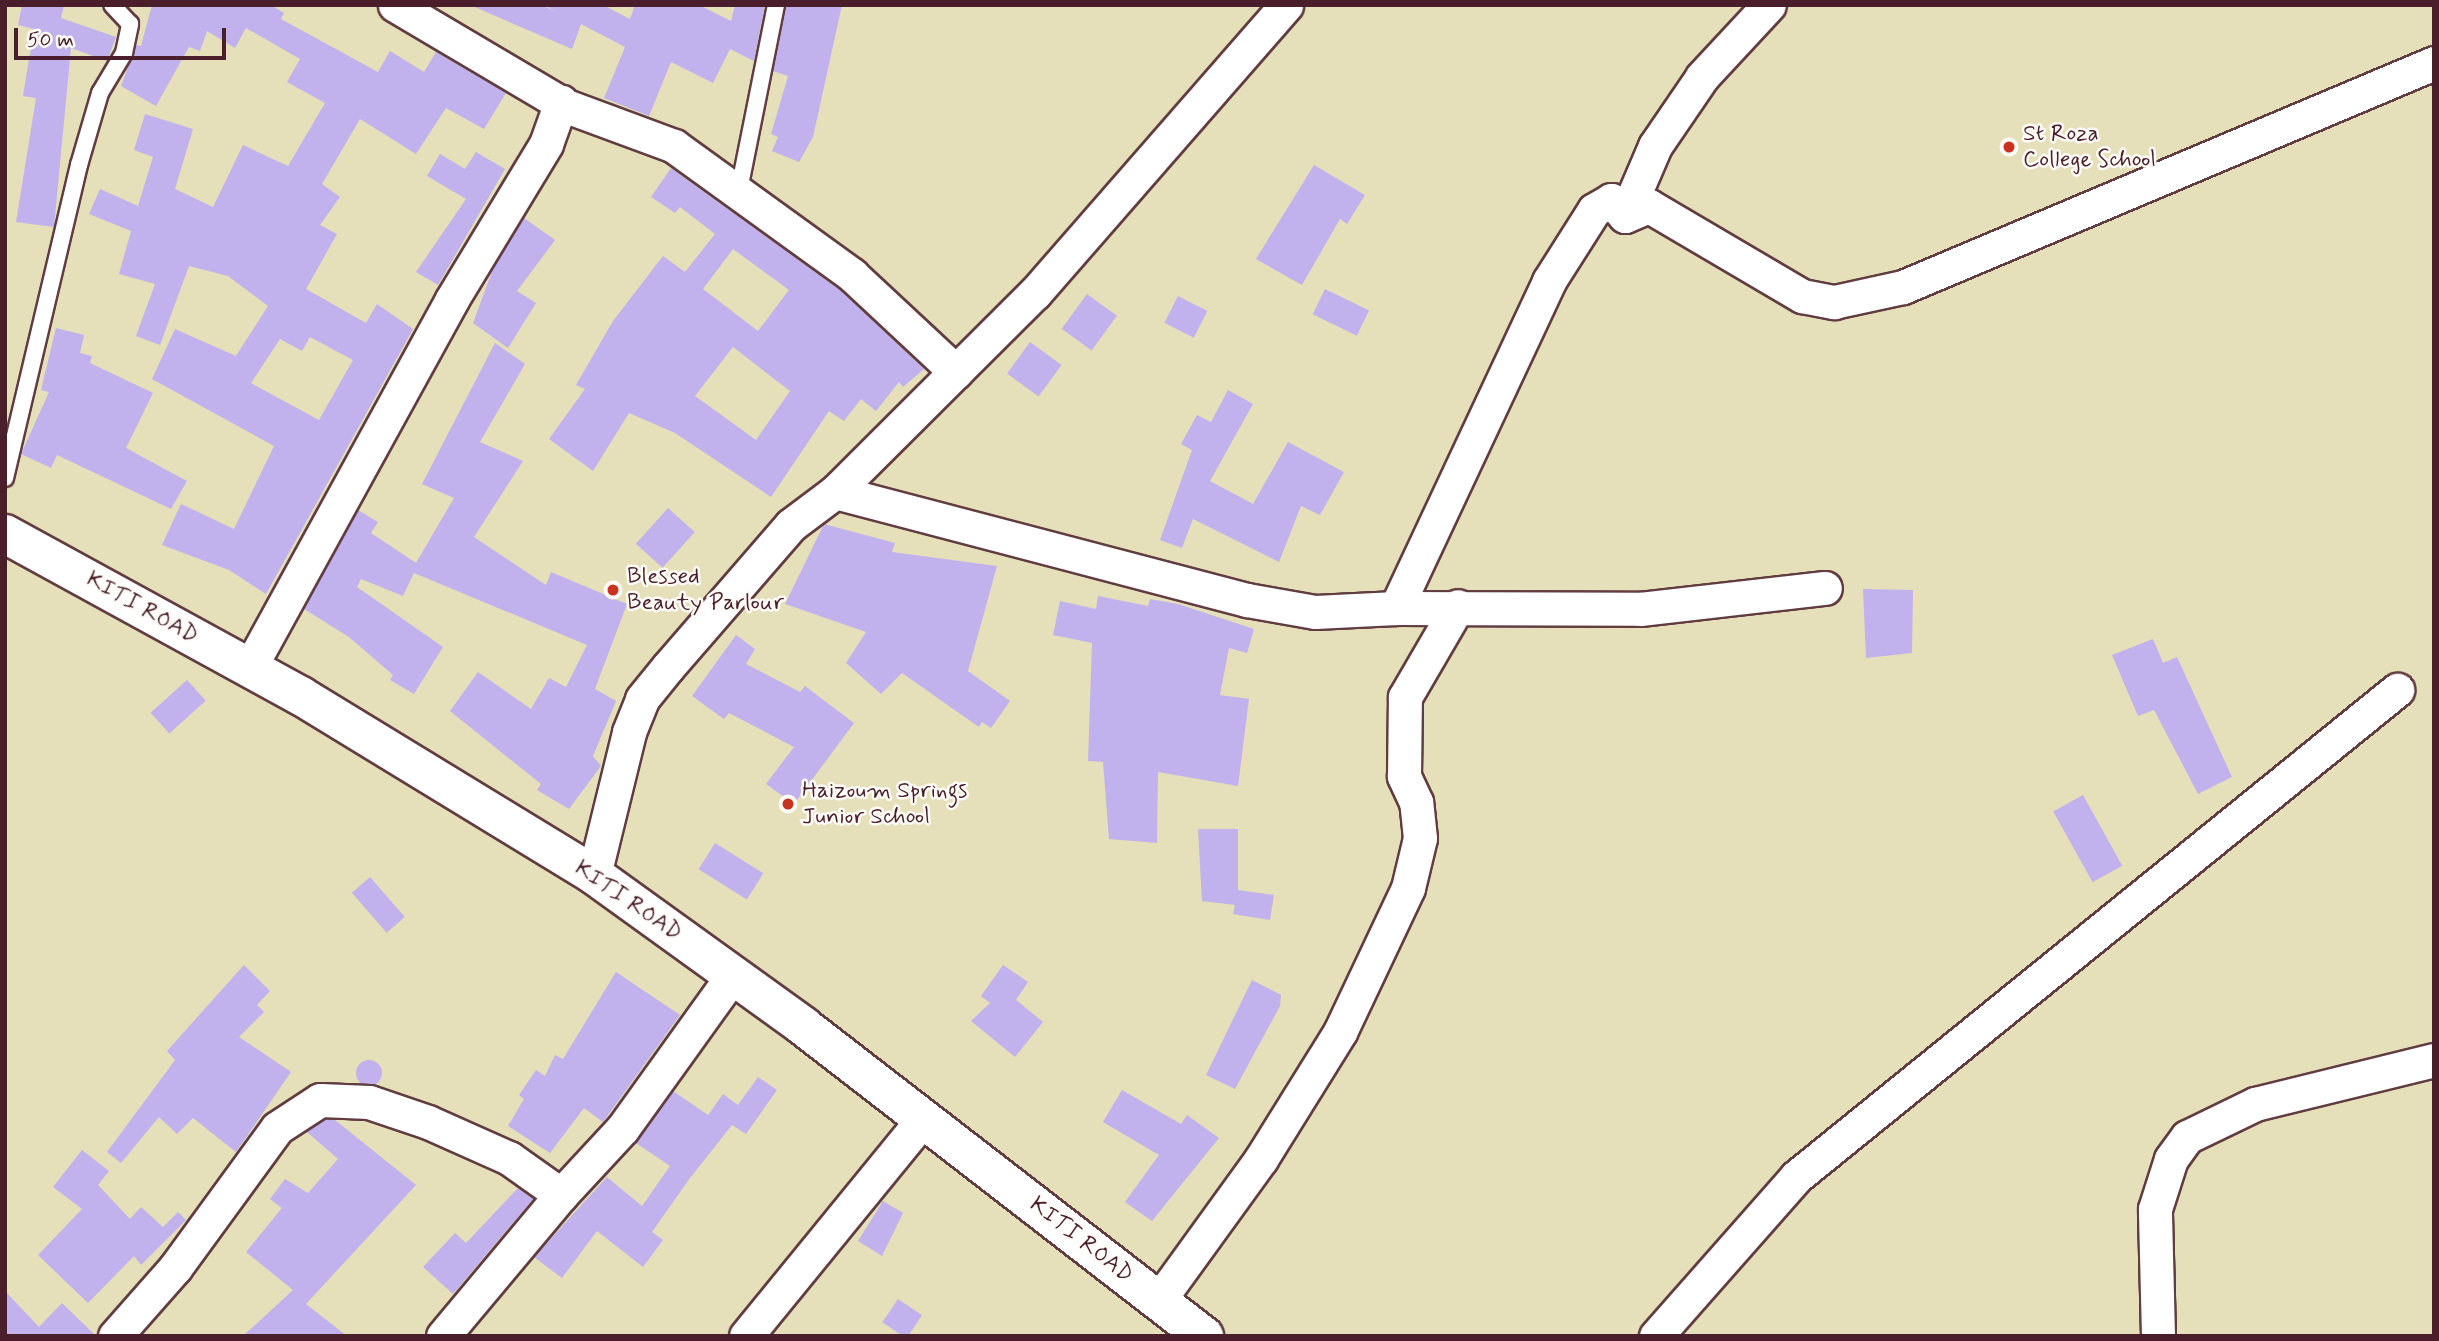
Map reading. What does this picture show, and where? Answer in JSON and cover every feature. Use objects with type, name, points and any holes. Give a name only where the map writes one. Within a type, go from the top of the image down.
[{"type":"street","points":[[395,5],[561,102],[674,146],[739,190],[852,275],[956,372]]},
{"type":"street","points":[[594,875],[642,699],[791,525],[835,492],[1035,293],[1286,5]]},
{"type":"street","points":[[1625,216],[1655,145],[1702,77],[1769,5]]},
{"type":"street","points":[[1625,216],[1649,206],[1802,296],[1834,302],[1868,296],[2434,63]]},
{"type":"street","points":[[250,667],[451,301],[546,144],[561,102]]},
{"type":"street","points":[[1396,608],[1549,281],[1594,210],[1611,200],[1625,216]]},
{"type":"street","points":[[835,492],[1247,600],[1315,612],[1458,606],[1640,609],[1825,588]]},
{"type":"street","name":"KITI ROAD","points":[[5,534],[250,667],[594,875],[924,1118],[1204,1336]]},
{"type":"street","points":[[1159,1300],[1261,1159],[1340,1032],[1408,888],[1420,838],[1416,802],[1404,776],[1405,697],[1458,606]]},
{"type":"street","points":[[1656,1336],[1796,1177],[2397,690]]},
{"type":"street","points":[[443,1336],[561,1195],[623,1128],[733,975]]},
{"type":"street","points":[[2158,1336],[2155,1209],[2171,1159],[2187,1137],[2255,1104],[2434,1060]]},
{"type":"street","points":[[115,1336],[175,1268],[277,1128],[320,1100],[369,1102],[428,1122],[509,1158],[561,1195]]},
{"type":"street","points":[[746,1336],[924,1118]]},
{"type":"lane","points":[[5,478],[79,165],[100,93],[124,53],[130,24],[113,5]]},
{"type":"lane","points":[[739,190],[776,5]]},
{"type":"building","points":[[22,5],[64,5],[61,18],[116,37],[107,61],[71,48],[54,227],[16,222],[36,98],[23,96],[34,29],[18,25]]},
{"type":"building","points":[[152,5],[271,5],[284,13],[281,19],[378,72],[390,51],[424,72],[436,52],[506,93],[484,129],[446,108],[416,154],[360,119],[322,184],[340,197],[320,225],[337,234],[306,289],[366,323],[377,304],[413,329],[266,594],[229,570],[162,545],[181,504],[234,529],[274,446],[152,379],[175,329],[236,356],[268,306],[228,276],[189,266],[160,345],[136,336],[155,284],[119,274],[131,231],[89,214],[100,189],[138,206],[153,157],[134,150],[145,114],[193,129],[175,189],[213,207],[243,145],[288,166],[325,103],[287,82],[300,59],[246,28],[235,48],[207,31],[200,51],[189,47],[156,106],[121,86],[136,45],[141,46]],"holes":[[[310,337],[353,360],[319,420],[251,383],[280,339],[302,351]]]},
{"type":"building","points":[[470,5],[541,5],[557,12],[544,5],[603,5],[630,19],[635,5],[699,5],[731,21],[735,5],[765,5],[754,61],[730,49],[713,83],[671,62],[649,116],[604,98],[625,47],[581,24],[572,49]]},
{"type":"building","points":[[786,5],[842,5],[813,137],[799,162],[772,151],[778,137],[771,134],[788,76],[773,71]]},
{"type":"building","points":[[476,152],[505,169],[438,285],[416,272],[466,199],[427,176],[440,154],[465,169]]},
{"type":"building","points":[[1314,165],[1365,195],[1347,224],[1340,219],[1302,285],[1256,259]]},
{"type":"building","points":[[671,168],[840,290],[924,369],[903,387],[899,382],[876,411],[861,399],[844,421],[829,411],[771,497],[675,433],[629,413],[593,471],[549,439],[585,389],[576,385],[613,321],[663,256],[685,272],[715,234],[680,207],[675,213],[651,197]],"holes":[[[733,249],[789,290],[758,331],[703,289]],[[733,347],[790,391],[756,440],[695,396]]]},
{"type":"building","points":[[524,218],[555,240],[517,291],[536,303],[508,348],[473,323],[493,269]]},
{"type":"building","points":[[1325,289],[1369,310],[1357,336],[1313,314]]},
{"type":"building","points":[[1087,294],[1117,316],[1092,351],[1062,329]]},
{"type":"building","points":[[1178,296],[1207,311],[1194,338],[1164,323]]},
{"type":"building","points":[[56,328],[84,335],[80,353],[92,356],[90,363],[153,393],[126,448],[187,481],[171,509],[57,455],[51,468],[21,454],[49,392],[41,390]]},
{"type":"building","points":[[1030,342],[1062,365],[1039,396],[1007,374]]},
{"type":"building","points":[[495,343],[525,364],[480,442],[523,461],[474,537],[546,585],[551,572],[627,604],[595,689],[616,701],[593,756],[601,766],[569,809],[537,790],[541,784],[450,711],[478,672],[531,709],[549,678],[566,687],[587,645],[414,573],[403,596],[361,579],[357,587],[443,647],[414,694],[390,680],[393,675],[349,637],[304,609],[358,510],[378,522],[371,533],[416,563],[454,498],[422,484]]},
{"type":"building","points":[[1228,390],[1253,404],[1210,481],[1253,504],[1288,442],[1344,472],[1320,515],[1301,506],[1279,562],[1193,519],[1182,548],[1160,540],[1192,450],[1181,444],[1197,415],[1211,422]]},
{"type":"building","points":[[668,508],[695,532],[663,568],[636,544]]},
{"type":"building","points":[[824,524],[895,543],[892,552],[997,566],[968,671],[1010,701],[991,728],[982,722],[979,727],[902,673],[881,694],[846,663],[866,632],[785,604]]},
{"type":"building","points":[[1863,589],[1913,590],[1912,653],[1866,658]]},
{"type":"building","points":[[1098,596],[1148,606],[1150,599],[1178,604],[1254,629],[1247,653],[1229,648],[1220,695],[1249,699],[1238,786],[1158,772],[1157,843],[1109,839],[1103,762],[1088,761],[1092,643],[1053,635],[1060,601],[1096,609]]},
{"type":"building","points":[[736,635],[755,649],[746,664],[800,692],[805,686],[854,723],[794,804],[766,784],[794,747],[729,713],[724,719],[692,696]]},
{"type":"building","points":[[2153,639],[2163,663],[2177,657],[2232,777],[2198,794],[2154,710],[2138,716],[2112,655]]},
{"type":"building","points":[[187,680],[206,701],[169,734],[151,713]]},
{"type":"building","points":[[2083,795],[2122,866],[2093,882],[2053,811]]},
{"type":"building","points":[[1198,829],[1238,829],[1238,890],[1274,895],[1270,920],[1233,914],[1235,905],[1202,901]]},
{"type":"building","points":[[715,843],[763,873],[747,899],[699,869]]},
{"type":"building","points":[[370,877],[405,917],[387,933],[352,893]]},
{"type":"building","points":[[244,965],[270,991],[257,1005],[264,1012],[239,1037],[291,1072],[236,1152],[193,1118],[177,1134],[159,1117],[121,1163],[107,1152],[175,1060],[167,1051]]},
{"type":"building","points":[[1003,965],[1028,982],[1016,1000],[1043,1022],[1015,1057],[971,1021],[990,1003],[981,996]]},
{"type":"building","points":[[616,972],[680,1015],[603,1122],[584,1108],[550,1153],[508,1126],[524,1099],[519,1095],[536,1070],[545,1076],[555,1055],[563,1059]]},
{"type":"building","points":[[1252,980],[1281,995],[1280,1006],[1235,1089],[1206,1075]]},
{"type":"building","points":[[369,1060],[378,1064],[382,1073],[378,1082],[369,1086],[360,1082],[356,1073],[360,1064]]},
{"type":"building","points":[[758,1077],[777,1090],[746,1134],[732,1125],[690,1178],[652,1232],[663,1240],[643,1267],[597,1231],[562,1278],[534,1257],[607,1177],[642,1206],[670,1166],[636,1143],[673,1091],[708,1115],[723,1094],[738,1105]]},
{"type":"building","points":[[1122,1090],[1181,1124],[1187,1115],[1219,1138],[1152,1221],[1125,1202],[1159,1155],[1103,1122]]},
{"type":"building","points":[[325,1119],[335,1120],[416,1185],[306,1304],[347,1336],[243,1336],[293,1290],[246,1252],[282,1208],[270,1199],[285,1179],[308,1193],[338,1159],[307,1132]]},
{"type":"building","points":[[82,1150],[109,1171],[98,1185],[130,1219],[141,1207],[163,1227],[178,1212],[186,1220],[141,1265],[134,1256],[88,1303],[38,1255],[82,1209],[53,1187]]},
{"type":"building","points":[[518,1188],[533,1199],[453,1294],[423,1267],[455,1233],[466,1243]]},
{"type":"building","points":[[883,1201],[903,1213],[882,1256],[858,1241]]},
{"type":"building","points":[[5,1291],[39,1327],[62,1303],[96,1336],[5,1336]]},
{"type":"building","points":[[898,1299],[922,1315],[908,1336],[903,1336],[882,1322]]},
{"type":"place","name":"St Roza College School","points":[[2009,147]]},
{"type":"place","name":"Blessed Beauty Parlour","points":[[613,590]]},
{"type":"place","name":"Haizoum Springs Junior School","points":[[788,804]]}]
